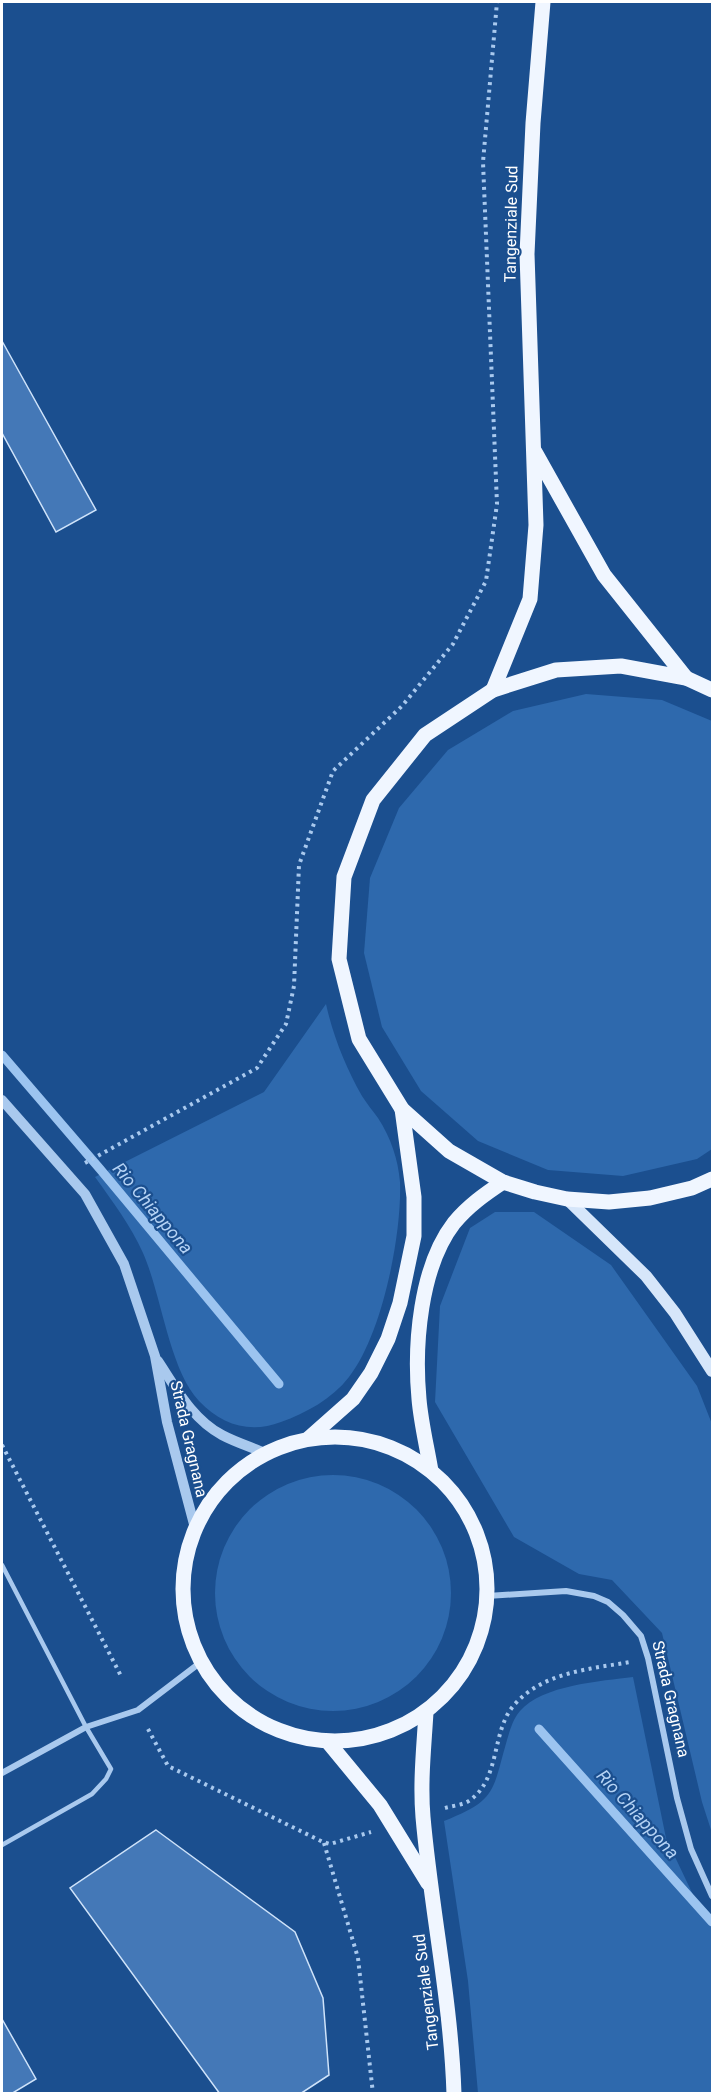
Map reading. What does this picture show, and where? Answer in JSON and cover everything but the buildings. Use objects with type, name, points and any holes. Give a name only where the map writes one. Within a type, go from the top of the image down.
[{"type":"main road","name":"Tangenziale Sud","points":[[493,690],[530,599],[537,525],[532,447],[526,254],[533,123],[543,2]]},
{"type":"main road","name":"Tangenziale Sud","points":[[532,447],[604,575],[686,678]]},
{"type":"main road","points":[[712,690],[686,678],[621,666],[555,670],[493,690],[425,735],[374,800],[344,877],[339,959],[359,1039],[402,1109],[449,1151],[503,1182],[567,1199],[609,1202],[650,1198],[692,1188],[712,1179]]},
{"type":"main road","points":[[309,1438],[353,1399],[371,1373],[400,1303],[414,1236],[414,1197],[402,1109]]},
{"type":"main road","points":[[431,1471],[419,1400],[419,1332],[429,1274],[453,1224],[471,1205],[503,1182]]},
{"type":"main road","points":[[567,1199],[646,1276],[675,1313],[712,1371]]},
{"type":"main road","points":[[353,1437],[394,1448],[431,1471],[456,1496],[474,1527],[485,1561],[487,1596],[482,1630],[470,1661],[450,1689],[426,1712],[379,1736],[328,1742],[289,1735],[254,1719],[224,1694],[201,1662],[185,1618],[183,1572],[195,1528],[224,1484],[265,1453],[309,1438],[353,1437]]},
{"type":"main road","name":"Tangenziale Sud","points":[[426,1712],[422,1798],[431,1887],[446,1986],[454,2094]]},
{"type":"main road","name":"Tangenziale Sud","points":[[328,1742],[380,1805],[431,1887]]},
{"type":"street","name":"Strada Gragnana","points":[[2,1100],[85,1194],[124,1264],[155,1356],[167,1422],[195,1528]]},
{"type":"street","name":"Strada Gragnana","points":[[155,1356],[191,1410],[204,1423],[221,1435],[265,1453]]},
{"type":"street","name":"Strada Gragnana","points":[[487,1596],[566,1591],[594,1596],[608,1602],[641,1636],[648,1658],[677,1798],[688,1839],[712,1896]]},
{"type":"street","points":[[2,1773],[86,1727],[138,1710],[201,1662]]},
{"type":"lane","points":[[2,1566],[86,1727],[111,1769],[106,1779],[92,1794],[2,1845]]},
{"type":"path","points":[[66,1173],[257,1068],[286,1024],[294,986],[299,865],[333,771],[402,706],[453,644],[486,581],[497,504],[483,162],[497,2]]},
{"type":"path","points":[[2,1445],[122,1678]]},
{"type":"path","points":[[445,1808],[467,1802],[482,1787],[490,1770],[504,1723],[514,1705],[526,1694],[546,1681],[568,1673],[648,1658]]},
{"type":"path","points":[[148,1730],[168,1766],[323,1842],[330,1844],[374,1831]]},
{"type":"path","points":[[323,1842],[358,1958],[374,2094]]},
{"type":"shaded area","points":[[586,694],[662,700],[712,721],[712,1149],[697,1159],[623,1176],[548,1170],[478,1141],[421,1091],[382,1027],[364,953],[370,878],[399,808],[448,750],[513,711]]},
{"type":"shaded area","points":[[326,1004],[345,1063],[362,1096],[387,1133],[398,1165],[400,1204],[398,1229],[388,1284],[361,1359],[342,1385],[327,1399],[300,1414],[270,1426],[247,1427],[217,1416],[199,1401],[189,1387],[173,1351],[143,1253],[115,1205],[95,1177],[264,1092]]},
{"type":"shaded area","points":[[495,1212],[534,1212],[611,1265],[697,1386],[712,1424],[712,1833],[702,1802],[662,1633],[612,1580],[579,1574],[514,1537],[435,1402],[440,1306],[470,1228]]},
{"type":"shaded area","points":[[321,1475],[345,1475],[367,1480],[389,1489],[417,1509],[431,1527],[442,1548],[449,1570],[451,1593],[449,1616],[442,1638],[431,1659],[417,1677],[389,1697],[367,1706],[345,1711],[321,1711],[299,1706],[277,1697],[258,1685],[241,1668],[229,1649],[220,1627],[215,1605],[215,1581],[220,1559],[229,1537],[241,1518],[258,1501],[277,1489],[299,1480]]},
{"type":"shaded area","points":[[633,1677],[666,1838],[696,1901],[712,1919],[712,2093],[478,2093],[468,1981],[444,1821],[474,1807],[490,1792],[514,1721],[520,1711],[530,1702],[543,1695],[573,1686]]},
{"type":"waterway","name":"Rio Chiappona","points":[[2,1055],[279,1384]]},
{"type":"waterway","name":"Rio Chiappona","points":[[539,1729],[712,1922]]}]
